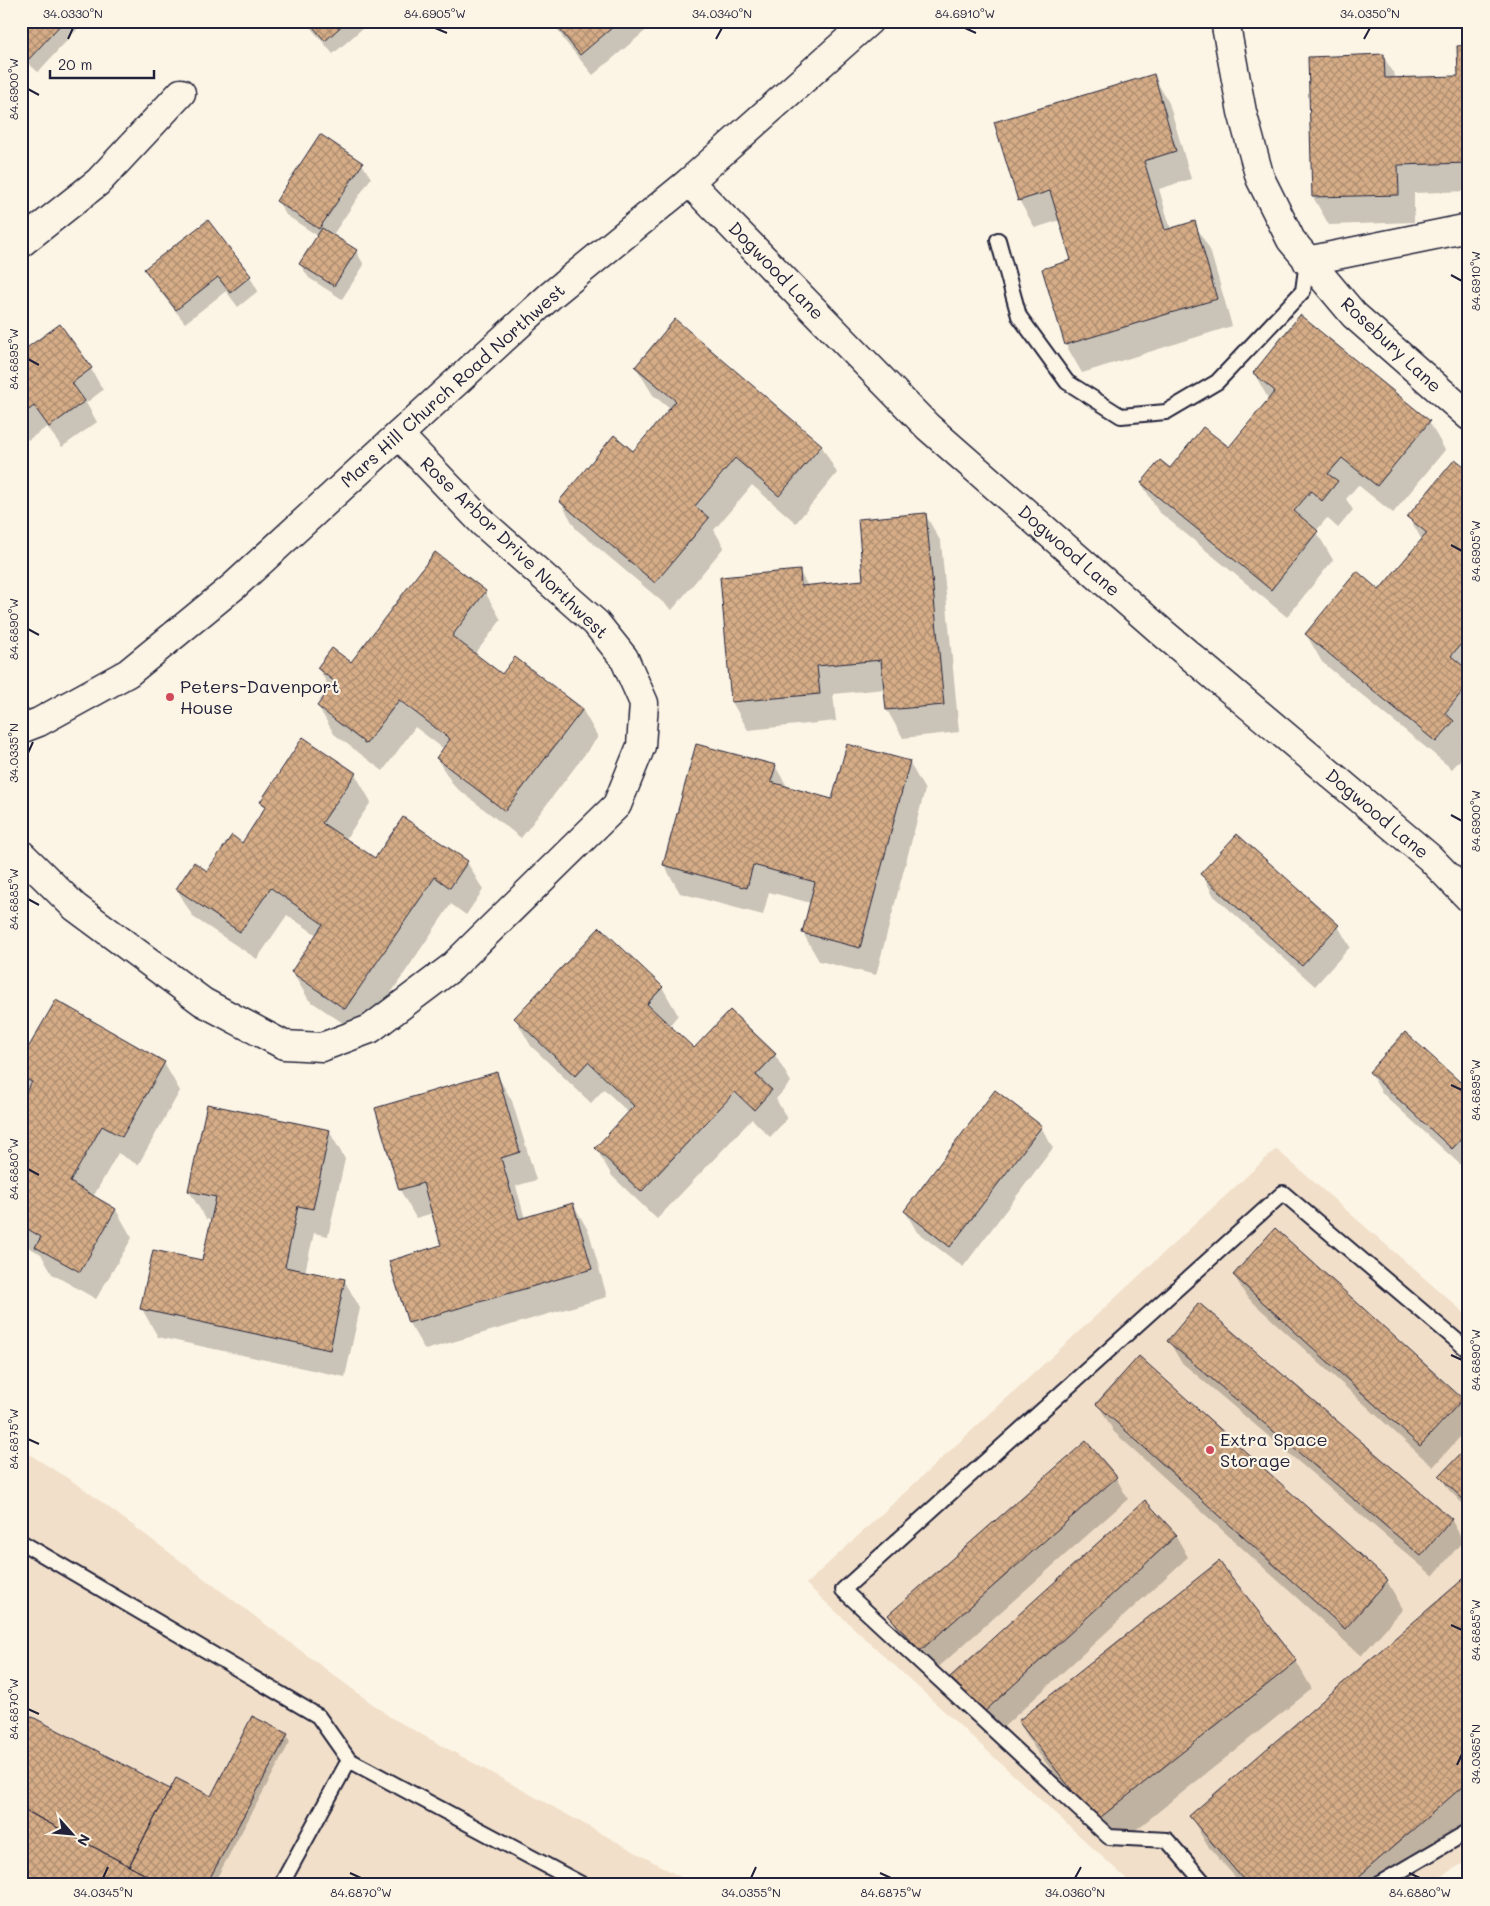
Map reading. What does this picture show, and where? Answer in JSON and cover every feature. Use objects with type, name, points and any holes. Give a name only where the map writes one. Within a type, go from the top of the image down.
[{"type":"street","name":"Mars Hill Church Road Northwest","points":[[21,728],[38,722],[128,673],[234,586],[550,296],[689,182],[869,21]]},
{"type":"street","name":"Rosebury Lane","points":[[1224,21],[1242,112],[1260,178],[1290,240],[1354,315],[1469,416]]},
{"type":"street","points":[[21,243],[98,182],[181,93]]},
{"type":"street","name":"Dogwood Lane","points":[[689,182],[928,427],[1162,633],[1429,857],[1469,898]]},
{"type":"street","points":[[1307,261],[1469,228]]},
{"type":"street","name":"Rose Arbor Drive Northwest","points":[[21,854],[75,907],[203,1002],[284,1045],[322,1047],[370,1030],[450,968],[617,805],[641,746],[644,703],[624,658],[596,623],[484,524],[399,435]]},
{"type":"lane","points":[[998,240],[1019,316],[1067,382],[1121,416],[1166,412],[1216,382],[1303,291],[1307,261]]},
{"type":"lane","points":[[1206,1885],[1166,1840],[1109,1837],[843,1590],[1283,1193],[1469,1351]]},
{"type":"lane","points":[[21,1542],[318,1716],[349,1760],[583,1885]]},
{"type":"lane","points":[[281,1885],[349,1760]]},
{"type":"lane","points":[[1377,1885],[1469,1831]]},
{"type":"shaded area","name":"Extra Space Storage","points":[[1276,1149],[1469,1317],[1469,1860],[1426,1885],[1133,1885],[806,1584]]},
{"type":"shaded area","points":[[21,1449],[80,1486],[390,1717],[695,1885],[21,1885]]},
{"type":"building","points":[[21,21],[64,21],[29,59],[21,52]]},
{"type":"building","points":[[308,21],[347,21],[325,41]]},
{"type":"building","points":[[553,21],[620,21],[580,55]]},
{"type":"building","points":[[1469,45],[1469,163],[1398,165],[1399,195],[1312,197],[1308,57],[1384,54],[1385,78],[1458,76],[1457,46]]},
{"type":"building","points":[[1154,74],[1176,151],[1144,161],[1165,230],[1195,221],[1217,299],[1065,345],[1042,269],[1071,260],[1050,191],[1018,201],[994,122]]},
{"type":"building","points":[[320,134],[363,163],[319,229],[276,201]]},
{"type":"building","points":[[208,220],[251,276],[230,293],[218,277],[176,310],[144,269]]},
{"type":"building","points":[[322,228],[357,250],[334,286],[299,264]]},
{"type":"building","points":[[1300,315],[1430,421],[1377,486],[1342,458],[1328,474],[1338,481],[1322,501],[1311,491],[1294,511],[1318,531],[1271,590],[1141,483],[1160,460],[1170,468],[1203,427],[1229,447],[1275,391],[1253,373]]},
{"type":"building","points":[[675,319],[822,445],[779,496],[735,458],[695,506],[709,518],[655,583],[559,501],[614,435],[633,451],[676,401],[635,367]]},
{"type":"building","points":[[60,324],[92,368],[72,383],[85,401],[49,427],[34,406],[21,416],[21,352]]},
{"type":"building","points":[[1455,459],[1469,470],[1469,634],[1451,656],[1469,671],[1469,683],[1445,713],[1454,721],[1436,742],[1305,634],[1357,571],[1379,590],[1427,533],[1407,517]]},
{"type":"building","points":[[926,513],[944,705],[886,710],[881,660],[817,666],[820,694],[731,702],[720,577],[800,570],[801,586],[863,580],[858,519]]},
{"type":"building","points":[[435,552],[486,591],[452,636],[502,674],[515,657],[583,709],[505,811],[436,758],[450,739],[399,700],[366,744],[317,706],[335,682],[317,668],[332,648],[351,662]]},
{"type":"building","points":[[303,737],[356,773],[322,823],[375,858],[403,817],[468,861],[450,888],[435,877],[345,1009],[291,972],[323,924],[271,888],[240,932],[176,889],[194,862],[207,871],[232,835],[242,843],[266,806],[260,802]]},
{"type":"building","points":[[696,744],[776,765],[771,782],[832,799],[847,744],[910,761],[860,948],[802,933],[815,882],[753,865],[747,888],[663,865]]},
{"type":"building","points":[[1237,834],[1339,925],[1302,966],[1200,874]]},
{"type":"building","points":[[600,927],[663,987],[647,1004],[694,1048],[730,1010],[776,1054],[756,1075],[772,1090],[754,1110],[735,1092],[641,1192],[595,1148],[634,1106],[588,1062],[575,1076],[514,1018]]},
{"type":"building","points":[[56,1000],[165,1062],[122,1137],[102,1126],[70,1182],[116,1209],[80,1272],[35,1247],[41,1237],[21,1225],[21,1100],[32,1082],[21,1077],[21,1060]]},
{"type":"building","points":[[1405,1032],[1469,1090],[1469,1131],[1452,1149],[1369,1072]]},
{"type":"building","points":[[497,1072],[520,1152],[501,1158],[519,1219],[573,1203],[592,1269],[408,1323],[389,1261],[441,1245],[423,1183],[399,1190],[375,1108]]},
{"type":"building","points":[[995,1090],[1042,1126],[950,1247],[904,1211]]},
{"type":"building","points":[[207,1104],[330,1130],[313,1209],[298,1206],[285,1267],[345,1279],[330,1350],[140,1309],[153,1250],[202,1260],[216,1197],[188,1191]]},
{"type":"building","points":[[1275,1228],[1463,1399],[1420,1446],[1233,1275]]},
{"type":"building","points":[[1199,1303],[1452,1519],[1421,1556],[1167,1341]]},
{"type":"building","points":[[1139,1356],[1388,1580],[1345,1629],[1096,1404]]},
{"type":"building","points":[[1086,1441],[1117,1477],[920,1651],[888,1615]]},
{"type":"building","points":[[1469,1445],[1469,1505],[1439,1476]]},
{"type":"building","points":[[1145,1500],[1177,1535],[983,1713],[950,1677]]},
{"type":"building","points":[[1219,1561],[1297,1661],[1096,1821],[1018,1721]]},
{"type":"building","points":[[1469,1574],[1469,1781],[1349,1885],[1248,1885],[1189,1816]]},
{"type":"building","points":[[21,1711],[170,1789],[129,1866],[21,1808]]},
{"type":"building","points":[[252,1716],[288,1734],[206,1885],[164,1885],[129,1866],[176,1778],[211,1796]]},
{"type":"building","points":[[21,1808],[129,1866],[164,1885],[21,1885]]},
{"type":"place","name":"Peters-Davenport House","points":[[170,697]]},
{"type":"place","name":"Extra Space Storage","points":[[1210,1450]]}]
